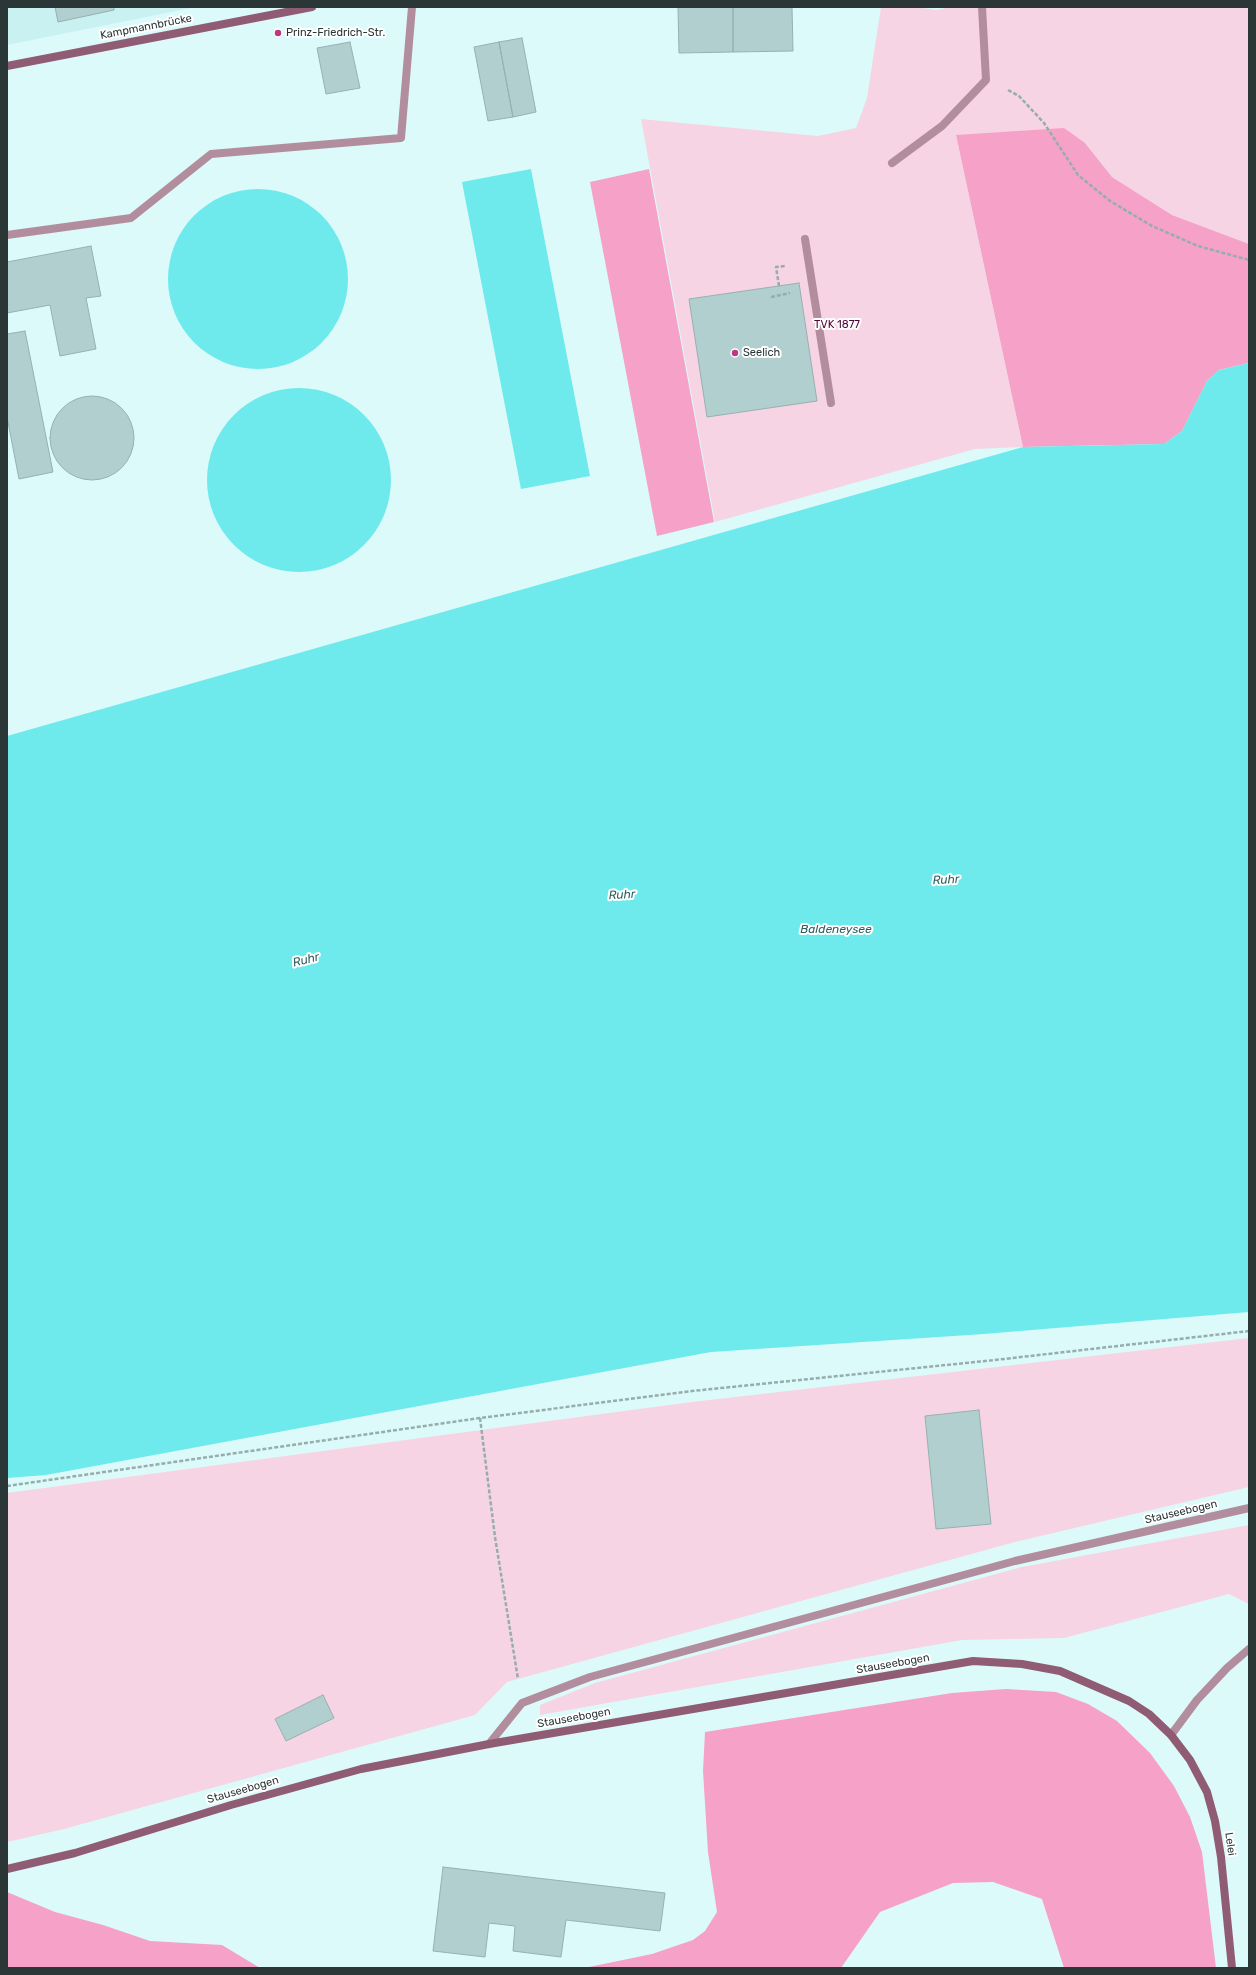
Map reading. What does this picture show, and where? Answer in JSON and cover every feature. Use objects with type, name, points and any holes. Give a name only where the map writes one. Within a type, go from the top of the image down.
[{"type":"street","name":"Kampmannbrücke","points":[[7,66],[312,7]]},
{"type":"street","name":"Stauseebogen","points":[[7,1869],[75,1853],[231,1805],[361,1769],[488,1744],[973,1661],[1022,1664],[1060,1671],[1129,1701],[1149,1714],[1171,1735]]},
{"type":"street","name":"Lelei","points":[[1171,1735],[1190,1760],[1206,1792],[1215,1821],[1222,1864],[1232,1968]]},
{"type":"lane","points":[[7,236],[131,218],[211,154],[400,138],[412,7]]},
{"type":"lane","points":[[892,163],[942,126],[986,80],[982,7]]},
{"type":"lane","points":[[805,239],[831,403]]},
{"type":"lane","name":"Stauseebogen","points":[[488,1744],[522,1703],[590,1677],[1015,1561],[1249,1508]]},
{"type":"lane","points":[[1171,1735],[1197,1700],[1227,1668],[1249,1649]]},
{"type":"path","points":[[986,80],[1019,96],[1044,122],[1078,175],[1110,201],[1152,226],[1198,246],[1249,260]]},
{"type":"path","points":[[776,267],[779,286]]},
{"type":"path","points":[[771,296],[794,292]]},
{"type":"path","points":[[7,1486],[480,1418],[692,1391],[995,1360],[1249,1331]]},
{"type":"path","points":[[480,1418],[495,1537],[522,1703]]},
{"type":"shaded area","points":[[7,7],[196,7],[7,45]]},
{"type":"shaded area","points":[[1064,128],[1085,143],[1112,177],[1172,215],[1249,244],[1249,363],[1219,370],[1207,381],[1182,431],[1164,444],[1023,447],[956,135]]},
{"type":"shaded area","points":[[649,169],[714,522],[657,536],[590,182]]},
{"type":"shaded area","points":[[1006,1689],[1056,1692],[1088,1704],[1117,1721],[1150,1753],[1174,1786],[1190,1817],[1202,1852],[1216,1968],[1064,1968],[1042,1899],[993,1882],[953,1883],[880,1912],[841,1968],[584,1968],[652,1954],[693,1940],[705,1931],[717,1912],[708,1852],[703,1771],[705,1732],[952,1693]]},
{"type":"shaded area","points":[[7,1892],[55,1912],[103,1925],[150,1941],[222,1945],[260,1968],[7,1968]]},
{"type":"green space","name":"TVK 1877","points":[[881,7],[916,7],[936,10],[951,7],[1249,7],[1249,244],[1172,215],[1112,177],[1085,143],[956,135],[1023,447],[975,449],[715,522],[641,119],[818,136],[856,128],[867,98]]},
{"type":"green space","points":[[1249,1338],[1249,1487],[1015,1542],[507,1682],[475,1715],[64,1829],[7,1842],[7,1493],[692,1402]]},
{"type":"green space","points":[[1249,1525],[1249,1604],[1229,1594],[1064,1638],[962,1640],[540,1715],[540,1705],[595,1683],[1022,1567]]},
{"type":"water","points":[[531,169],[590,476],[521,489],[462,182]]},
{"type":"water","points":[[249,189],[267,189],[292,196],[308,204],[322,215],[333,229],[341,245],[348,270],[348,288],[341,313],[333,329],[322,343],[308,354],[284,365],[267,369],[249,369],[232,365],[208,354],[188,336],[183,329],[172,305],[168,288],[168,270],[172,253],[183,229],[201,209],[208,204],[232,193]]},
{"type":"water","name":"Baldeneysee","points":[[1249,363],[1249,1312],[984,1334],[711,1352],[46,1475],[7,1478],[7,736],[1023,447],[1164,444],[1182,431],[1207,381],[1219,370]]},
{"type":"water","points":[[290,388],[308,388],[334,395],[350,403],[364,415],[376,429],[384,445],[391,471],[391,489],[384,515],[376,531],[364,545],[350,557],[326,568],[308,572],[290,572],[272,568],[248,557],[234,545],[222,531],[211,507],[207,489],[207,471],[211,453],[222,429],[234,415],[248,403],[272,392]]},
{"type":"building","points":[[55,7],[114,7],[114,10],[58,22]]},
{"type":"building","points":[[678,7],[733,7],[733,52],[679,53]]},
{"type":"building","points":[[733,7],[792,7],[793,51],[733,52]]},
{"type":"building","points":[[522,38],[536,112],[513,117],[499,42]]},
{"type":"building","points":[[350,42],[360,88],[326,94],[317,48]]},
{"type":"building","points":[[499,42],[513,117],[488,121],[474,47]]},
{"type":"building","points":[[91,246],[101,296],[86,298],[96,349],[60,356],[50,305],[7,313],[7,262]]},
{"type":"building","name":"TVK 1877","points":[[799,283],[817,401],[707,417],[689,299]]},
{"type":"building","points":[[25,331],[53,472],[19,479],[7,417],[7,334]]},
{"type":"building","points":[[92,396],[108,399],[122,408],[131,422],[134,438],[131,454],[122,468],[108,477],[92,480],[76,477],[62,468],[53,454],[50,438],[53,422],[62,408],[76,399]]},
{"type":"building","points":[[979,1410],[991,1524],[936,1529],[925,1416]]},
{"type":"building","points":[[323,1695],[334,1718],[286,1741],[275,1719]]},
{"type":"building","points":[[443,1867],[665,1893],[660,1931],[566,1920],[561,1957],[513,1951],[515,1926],[489,1923],[485,1957],[433,1951]]},
{"type":"place","name":"Prinz-Friedrich-Str.","points":[[278,33]]},
{"type":"place","name":"Seelich","points":[[735,353]]},
{"type":"water label","name":"Ruhr","points":[[946,880]]},
{"type":"water label","name":"Ruhr","points":[[622,895]]},
{"type":"water label","name":"Ruhr","points":[[306,960]]}]
